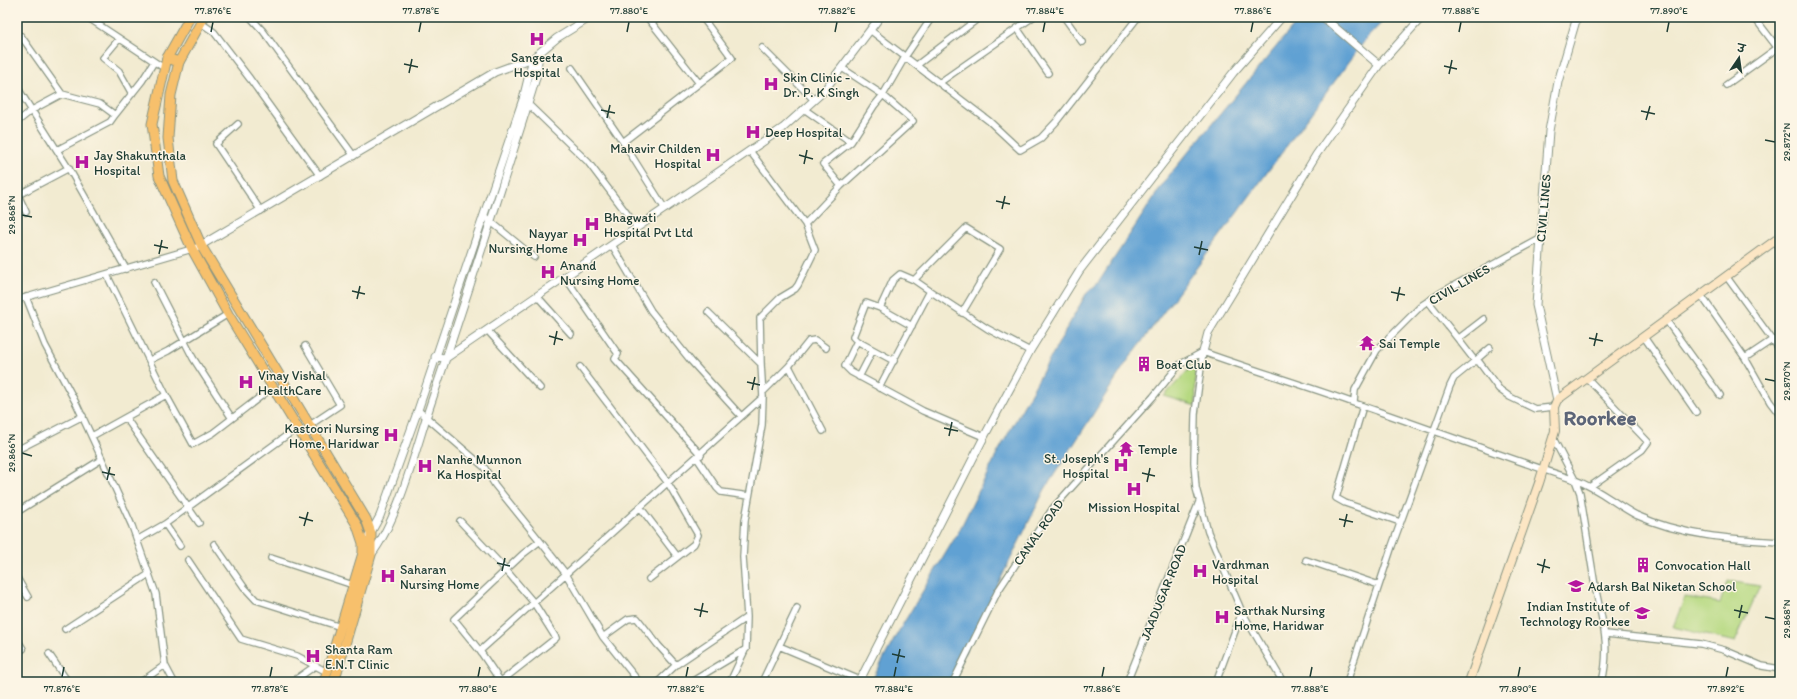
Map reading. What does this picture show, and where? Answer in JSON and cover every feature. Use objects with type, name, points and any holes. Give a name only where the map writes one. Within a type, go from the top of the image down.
[{"type":"main road","points":[[190,17],[167,58],[152,124],[159,176],[192,249],[228,314],[357,525],[363,543],[363,553],[324,682]]},
{"type":"main road","points":[[203,20],[179,62],[171,95],[168,138],[173,181],[202,246],[366,519],[371,533],[371,555],[334,682]]},
{"type":"main road","points":[[167,58],[179,62]]},
{"type":"main road","points":[[1469,682],[1543,470],[1555,431],[1556,404],[1587,378],[1780,237]]},
{"type":"street","points":[[87,17],[164,68]]},
{"type":"street","points":[[250,17],[263,31],[354,156]]},
{"type":"street","points":[[17,299],[26,298],[108,275],[202,246],[495,72],[533,58],[557,38],[591,17]]},
{"type":"street","points":[[647,17],[699,83]]},
{"type":"street","points":[[623,142],[732,58],[702,17]]},
{"type":"street","points":[[435,357],[446,358],[783,128],[824,92],[880,17]]},
{"type":"street","points":[[841,186],[823,164],[851,142],[874,106],[883,95],[905,57],[932,17]]},
{"type":"street","points":[[917,65],[980,17]]},
{"type":"street","points":[[939,83],[1032,17]]},
{"type":"street","points":[[1064,17],[1082,42]]},
{"type":"street","points":[[870,30],[989,121],[1020,150],[1041,138],[1056,122],[1138,17]]},
{"type":"street","points":[[779,646],[860,681],[984,437],[1030,351],[1080,270],[1232,73],[1282,17]]},
{"type":"street","points":[[1323,17],[1379,65]]},
{"type":"street","points":[[1283,682],[1242,612],[1208,532],[1199,502],[1196,488],[1194,462],[1195,414],[1203,352],[1208,333],[1316,155],[1379,65],[1422,17]]},
{"type":"street","name":"CIVIL LINES","points":[[1556,404],[1536,306],[1549,131],[1558,82],[1577,17]]},
{"type":"street","points":[[1726,85],[1779,48],[1754,17]]},
{"type":"street","points":[[203,20],[237,61],[320,176]]},
{"type":"street","points":[[1017,28],[1048,73]]},
{"type":"street","points":[[21,36],[62,94],[100,104],[115,115]]},
{"type":"street","points":[[120,39],[103,58],[119,72],[132,94]]},
{"type":"street","points":[[762,48],[814,100]]},
{"type":"street","points":[[363,543],[371,533],[380,516],[484,216],[525,101],[536,78],[539,53]]},
{"type":"street","points":[[371,555],[381,542],[401,492],[491,222],[525,101],[533,58]]},
{"type":"street","points":[[57,150],[110,122],[142,81],[154,62]]},
{"type":"street","points":[[572,68],[623,142],[665,209]]},
{"type":"street","points":[[805,224],[841,186],[913,121],[883,95],[842,68]]},
{"type":"street","points":[[17,87],[69,168],[126,269]]},
{"type":"street","points":[[17,122],[32,110],[62,94]]},
{"type":"street","points":[[525,101],[588,162],[637,227]]},
{"type":"street","points":[[804,109],[851,142]]},
{"type":"street","points":[[238,124],[216,144],[261,211]]},
{"type":"street","points":[[730,682],[746,648],[747,617],[743,557],[745,520],[762,425],[763,394],[760,318],[780,298],[795,289],[815,250],[805,224],[750,151]]},
{"type":"street","points":[[26,212],[18,194],[69,168]]},
{"type":"street","points":[[484,216],[534,257]]},
{"type":"street","points":[[914,280],[966,228],[1000,248],[962,313]]},
{"type":"street","name":"CIVIL LINES","points":[[1354,402],[1355,390],[1377,350],[1388,337],[1428,301],[1540,239]]},
{"type":"street","points":[[612,245],[651,311],[691,361],[741,416]]},
{"type":"street","points":[[880,308],[893,280],[900,274],[914,280],[962,313],[1030,351]]},
{"type":"street","points":[[108,275],[166,395],[193,444],[213,433],[231,417],[273,387]]},
{"type":"street","points":[[1726,276],[1780,350]]},
{"type":"street","points":[[565,277],[618,354],[615,359],[699,456],[717,488],[721,492],[749,496]]},
{"type":"street","points":[[154,282],[193,358],[231,417]]},
{"type":"street","points":[[879,388],[930,291]]},
{"type":"street","points":[[1701,295],[1745,358],[1770,402],[1780,415]]},
{"type":"street","points":[[537,296],[571,334]]},
{"type":"street","points":[[26,298],[45,345],[92,436],[137,540],[156,594],[165,665],[174,682]]},
{"type":"street","points":[[1428,301],[1475,361],[1479,362],[1499,389],[1510,397],[1535,409],[1556,404]]},
{"type":"street","points":[[894,361],[857,341],[853,337],[866,303],[880,308],[912,326]]},
{"type":"street","points":[[708,312],[761,364]]},
{"type":"street","points":[[150,360],[168,351],[228,314]]},
{"type":"street","points":[[1458,339],[1484,319]]},
{"type":"street","points":[[1666,320],[1720,395]]},
{"type":"street","points":[[487,330],[540,388]]},
{"type":"street","points":[[1644,337],[1696,412]]},
{"type":"street","points":[[480,651],[699,456],[763,394],[789,366],[809,341],[815,340],[826,348]]},
{"type":"street","points":[[1745,358],[1772,340]]},
{"type":"street","points":[[857,341],[845,366],[859,377],[923,411],[984,437]]},
{"type":"street","points":[[305,346],[340,405],[310,425]]},
{"type":"street","points":[[1347,682],[1432,431],[1454,378],[1490,348]]},
{"type":"street","points":[[859,377],[873,350]]},
{"type":"street","points":[[1203,352],[1354,402],[1432,431],[1575,480],[1591,486],[1634,514],[1683,532],[1730,539],[1780,542]]},
{"type":"street","name":"CANAL ROAD","points":[[953,682],[998,591],[1052,508],[1153,397],[1179,366],[1203,352]]},
{"type":"street","points":[[789,366],[823,431]]},
{"type":"street","points":[[580,367],[668,483],[698,535],[694,544],[649,579]]},
{"type":"street","points":[[1587,378],[1648,442],[1642,450],[1591,486]]},
{"type":"street","points":[[92,436],[166,395]]},
{"type":"street","points":[[1363,406],[1336,498],[1345,503],[1400,522]]},
{"type":"street","points":[[418,410],[484,468],[495,485],[566,574],[603,637],[639,682]]},
{"type":"street","points":[[17,450],[82,416]]},
{"type":"street","points":[[126,418],[199,523]]},
{"type":"street","points":[[137,540],[164,524],[297,428]]},
{"type":"street","points":[[1553,438],[1580,492],[1596,588],[1606,634],[1607,649],[1602,682]]},
{"type":"street","points":[[17,512],[102,459]]},
{"type":"street","name":"JAADUGAR ROAD","points":[[1127,682],[1199,502]]},
{"type":"street","points":[[640,507],[677,556]]},
{"type":"street","points":[[460,522],[506,570],[534,603],[556,638],[500,682],[480,651],[454,619],[506,570],[540,541]]},
{"type":"street","points":[[164,524],[180,546]]},
{"type":"street","points":[[214,544],[244,587],[256,600],[341,627]]},
{"type":"street","points":[[271,558],[353,585]]},
{"type":"street","points":[[188,560],[241,639],[297,656],[327,672]]},
{"type":"street","points":[[1306,560],[1379,585]]},
{"type":"street","points":[[66,629],[149,574]]},
{"type":"street","points":[[17,578],[28,597]]},
{"type":"street","points":[[762,682],[797,608]]},
{"type":"street","points":[[1216,682],[1242,612]]},
{"type":"street","points":[[658,682],[676,665],[747,617]]},
{"type":"street","points":[[603,637],[628,619],[637,618],[676,665]]},
{"type":"street","points":[[1606,634],[1701,644],[1724,650],[1762,666],[1780,669]]},
{"type":"street","points":[[17,639],[24,649]]},
{"type":"street","points":[[691,682],[746,648]]},
{"type":"street","points":[[49,654],[68,682]]},
{"type":"street","points":[[141,682],[165,665]]},
{"type":"street","points":[[292,682],[315,666]]},
{"type":"green space","points":[[1195,363],[1196,406],[1164,396]]},
{"type":"green space","points":[[1728,581],[1760,586],[1735,642],[1673,627],[1685,597],[1720,603]]},
{"type":"water","points":[[1301,17],[1387,17],[1366,39],[1126,363],[1045,489],[950,682],[871,682],[897,634],[959,531],[998,452],[1086,294],[1098,283],[1166,179]]},
{"type":"place","name":"Sangeeta Hospital","points":[[537,39]]},
{"type":"place","name":"Skin Clinic - Dr. P. K Singh","points":[[771,84]]},
{"type":"place","name":"Deep Hospital","points":[[753,132]]},
{"type":"place","name":"Mahavir Childen Hospital","points":[[713,155]]},
{"type":"place","name":"Jay Shakunthala Hospital","points":[[82,162]]},
{"type":"place","name":"Bhagwati Hospital Pvt Ltd","points":[[592,224]]},
{"type":"place","name":"Nayyar Nursing Home","points":[[580,240]]},
{"type":"place","name":"Anand Nursing Home","points":[[548,272]]},
{"type":"place","name":"Sai Temple","points":[[1367,343]]},
{"type":"place","name":"Boat Club","points":[[1144,364]]},
{"type":"place","name":"Vinay Vishal HealthCare","points":[[246,382]]},
{"type":"place","name":"Kastoori Nursing Home, Haridwar","points":[[391,435]]},
{"type":"place","name":"Temple","points":[[1126,449]]},
{"type":"place","name":"St. Joseph's Hospital","points":[[1121,465]]},
{"type":"place","name":"Nanhe Munnon Ka Hospital","points":[[425,466]]},
{"type":"place","name":"Mission Hospital","points":[[1134,489]]},
{"type":"place","name":"Convocation Hall","points":[[1643,565]]},
{"type":"place","name":"Vardhman Hospital","points":[[1200,571]]},
{"type":"place","name":"Saharan Nursing Home","points":[[388,576]]},
{"type":"place","name":"Adarsh Bal Niketan School","points":[[1576,586]]},
{"type":"place","name":"Indian Institute of Technology Roorkee","points":[[1642,613]]},
{"type":"place","name":"Sarthak Nursing Home, Haridwar","points":[[1222,617]]},
{"type":"place","name":"Shanta Ram E.N.T Clinic","points":[[313,656]]},
{"type":"district","name":"Roorkee","points":[[1600,418]]}]
